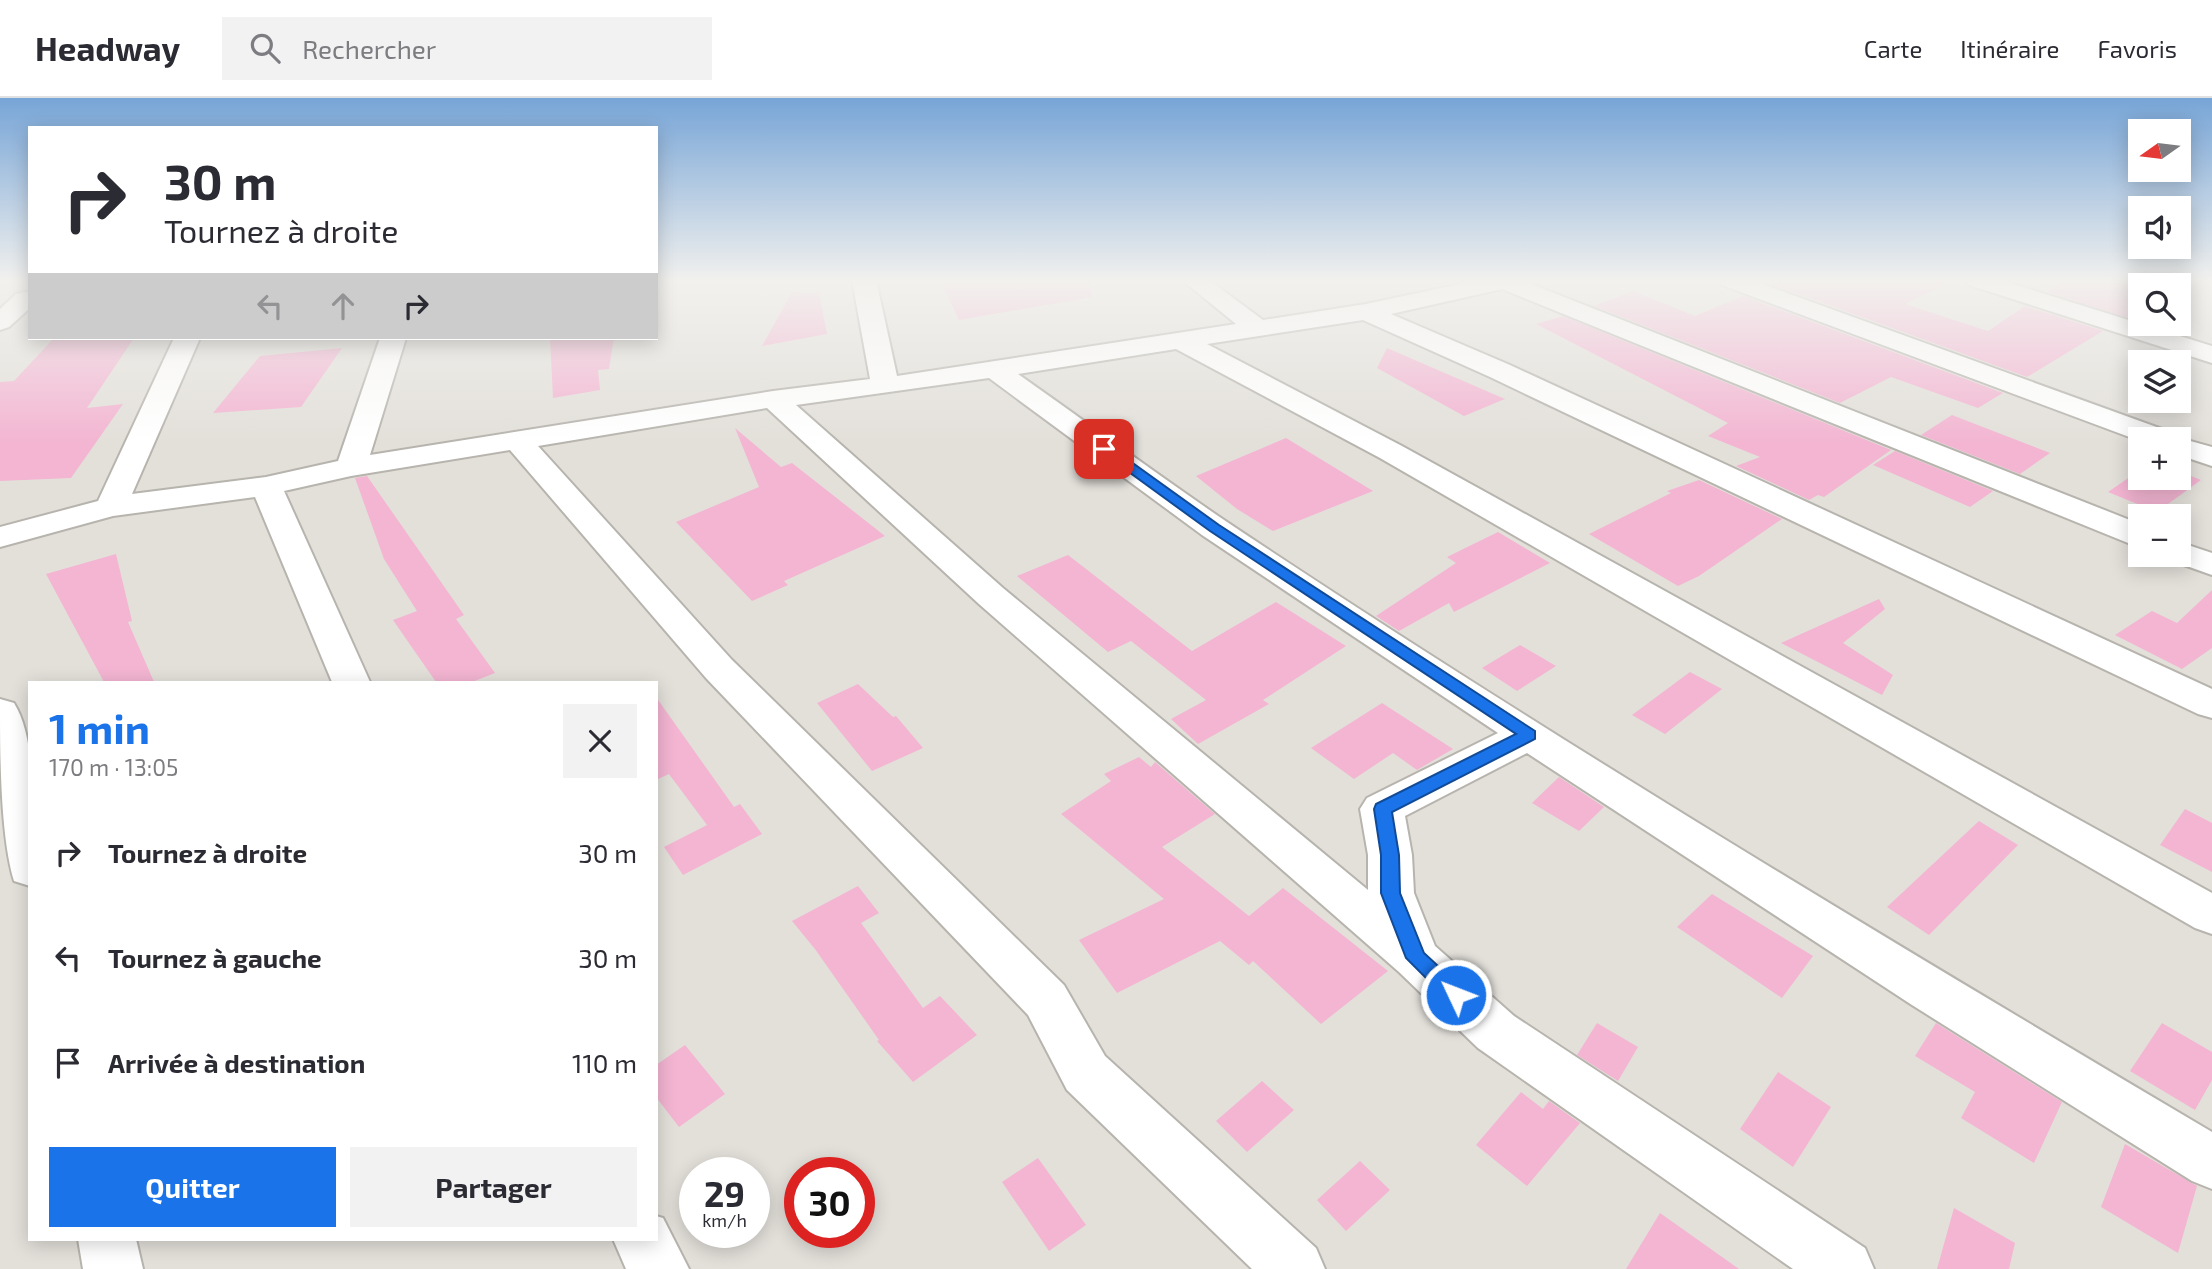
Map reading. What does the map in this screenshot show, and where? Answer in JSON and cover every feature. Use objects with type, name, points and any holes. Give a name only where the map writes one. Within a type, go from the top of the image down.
[{"type":"street","points":[[875,335],[885,386]]},
{"type":"street","points":[[0,537],[111,507],[266,486],[351,467],[516,439],[1215,335]]},
{"type":"street","points":[[1416,335],[2212,705]]},
{"type":"street","points":[[1642,335],[2128,531]]},
{"type":"street","points":[[1881,335],[2131,427]]},
{"type":"street","points":[[2149,335],[2212,355]]},
{"type":"street","points":[[111,507],[186,340]]},
{"type":"street","points":[[351,467],[392,340]]},
{"type":"street","points":[[1181,341],[1439,478],[2212,915]]},
{"type":"street","points":[[994,369],[1214,528],[1529,735],[1930,990],[2212,1162]]},
{"type":"street","points":[[773,399],[991,596],[1416,958],[1496,1032],[1844,1269]]},
{"type":"street","points":[[516,439],[719,669],[1046,1000],[1086,1073],[1295,1269]]},
{"type":"street","points":[[2191,449],[2212,457]]},
{"type":"street","points":[[266,486],[351,681]]},
{"type":"street","points":[[2191,557],[2212,565]]},
{"type":"street","points":[[0,712],[28,859]]},
{"type":"street","points":[[1416,958],[1391,893],[1390,855],[1382,809],[1529,735]]},
{"type":"street","points":[[107,1241],[113,1269]]},
{"type":"street","points":[[643,1241],[659,1269]]},
{"type":"building","points":[[768,335],[823,335],[762,346]]},
{"type":"building","points":[[1557,335],[1609,335],[1891,450],[1824,497],[1818,495],[1809,500],[1736,466],[1760,457],[1708,436],[1728,423]]},
{"type":"building","points":[[1667,335],[1847,335],[2003,393],[1978,408],[1891,377],[1840,403]]},
{"type":"building","points":[[1910,335],[2097,335],[2027,377]]},
{"type":"building","points":[[52,340],[133,340],[87,408],[123,404],[71,478],[0,481],[0,382],[14,381]]},
{"type":"building","points":[[550,340],[614,340],[609,369],[598,370],[600,390],[553,398]]},
{"type":"building","points":[[342,348],[301,407],[213,413],[260,356]]},
{"type":"building","points":[[1387,348],[1505,399],[1464,416],[1377,368]]},
{"type":"building","points":[[1952,415],[2050,453],[2020,474],[1921,435]]},
{"type":"building","points":[[735,428],[781,467],[792,463],[885,536],[784,581],[788,585],[752,601],[676,522],[759,487]]},
{"type":"building","points":[[1286,438],[1373,491],[1273,531],[1237,509],[1196,476]]},
{"type":"building","points":[[1895,451],[1993,491],[1970,507],[1873,465]]},
{"type":"building","points":[[367,476],[464,615],[456,619],[495,673],[475,681],[435,681],[393,620],[417,611],[384,559],[355,478]]},
{"type":"building","points":[[2191,476],[2201,480],[2191,487]]},
{"type":"building","points":[[2128,478],[2128,490],[2187,490],[2168,504],[2137,504],[2108,492]]},
{"type":"building","points":[[1699,480],[1782,519],[1699,576],[1678,586],[1589,534],[1671,493],[1667,491]]},
{"type":"building","points":[[1498,532],[1550,563],[1454,612],[1449,603],[1399,631],[1376,616],[1456,563],[1447,557]]},
{"type":"building","points":[[116,554],[132,621],[128,622],[154,681],[103,681],[46,574]]},
{"type":"building","points":[[1068,555],[1192,651],[1276,602],[1346,646],[1263,700],[1269,704],[1198,744],[1171,719],[1206,700],[1131,641],[1108,652],[1017,576]]},
{"type":"building","points":[[2212,590],[2212,648],[2182,669],[2115,635],[2152,611],[2177,623]]},
{"type":"building","points":[[1879,599],[1885,609],[1843,643],[1893,675],[1882,695],[1781,643]]},
{"type":"building","points":[[1520,645],[1556,666],[1517,691],[1482,668]]},
{"type":"building","points":[[1690,672],[1722,689],[1665,734],[1632,715]]},
{"type":"building","points":[[858,684],[893,717],[896,716],[923,748],[872,771],[817,703]]},
{"type":"building","points":[[658,700],[734,807],[740,804],[762,834],[683,875],[664,847],[707,825],[669,774],[658,779]]},
{"type":"building","points":[[1382,703],[1453,749],[1417,770],[1393,753],[1354,779],[1311,748]]},
{"type":"building","points":[[1139,757],[1151,767],[1155,762],[1215,814],[1162,847],[1249,916],[1283,888],[1388,971],[1321,1024],[1253,961],[1249,965],[1220,941],[1117,993],[1079,940],[1164,899],[1061,814],[1111,781],[1104,774]]},
{"type":"building","points":[[1559,777],[1604,807],[1579,831],[1532,803]]},
{"type":"building","points":[[2185,809],[2212,823],[2212,872],[2160,845]]},
{"type":"building","points":[[1979,821],[2018,845],[1929,935],[1887,907]]},
{"type":"building","points":[[858,886],[879,913],[861,923],[923,1008],[940,996],[977,1035],[913,1082],[877,1041],[879,1040],[815,949],[792,921]]},
{"type":"building","points":[[1712,894],[1813,956],[1782,998],[1677,927]]},
{"type":"building","points":[[1597,1023],[1638,1047],[1618,1081],[1577,1055]]},
{"type":"building","points":[[1936,1023],[2062,1102],[2034,1163],[1961,1118],[1975,1092],[1915,1056]]},
{"type":"building","points":[[2162,1023],[2212,1052],[2212,1080],[2195,1110],[2130,1071]]},
{"type":"building","points":[[685,1045],[725,1094],[679,1127],[658,1100],[658,1064]]},
{"type":"building","points":[[1778,1072],[1831,1107],[1793,1167],[1740,1129]]},
{"type":"building","points":[[1262,1081],[1294,1110],[1247,1152],[1216,1121]]},
{"type":"building","points":[[1521,1092],[1543,1109],[1549,1101],[1580,1123],[1527,1186],[1476,1145]]},
{"type":"building","points":[[2125,1144],[2197,1186],[2178,1253],[2101,1207]]},
{"type":"building","points":[[1038,1158],[1086,1225],[1049,1251],[1002,1182]]},
{"type":"building","points":[[1360,1161],[1390,1190],[1346,1231],[1317,1200]]},
{"type":"building","points":[[1954,1208],[2015,1243],[2009,1269],[1937,1269]]},
{"type":"building","points":[[1660,1213],[1739,1269],[1626,1269]]},
{"type":"route","points":[[1104,449],[1214,528],[1529,735],[1382,809],[1390,855],[1391,893],[1416,958],[1456,995]]}]
